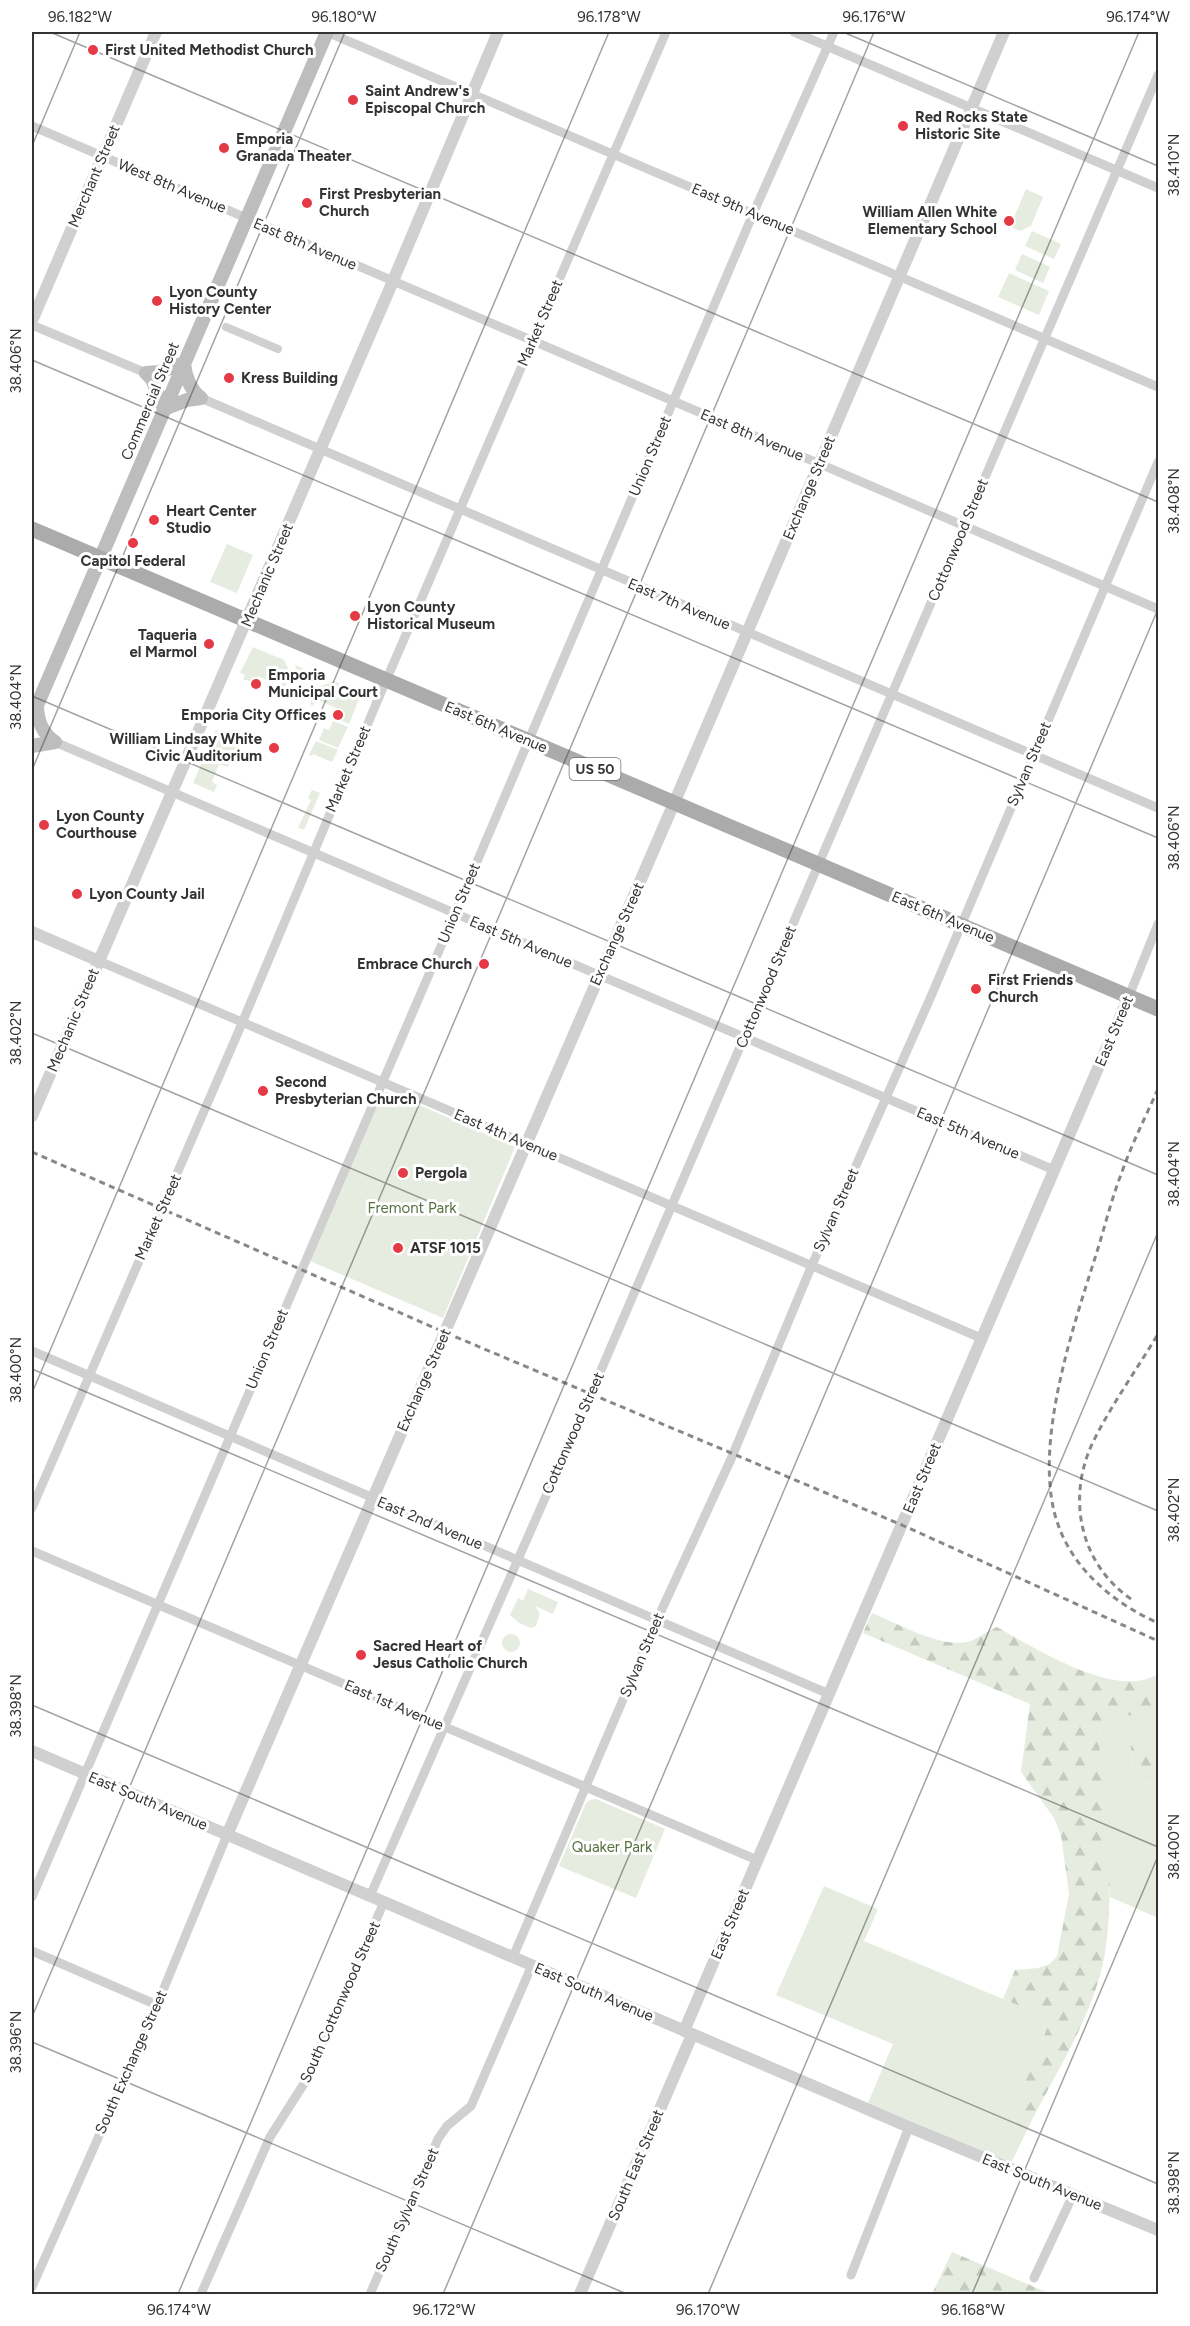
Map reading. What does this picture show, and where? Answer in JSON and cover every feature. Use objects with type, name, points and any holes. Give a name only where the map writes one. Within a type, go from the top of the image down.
[{"type":"main road","name":"Commercial Street","points":[[32,717],[34,705],[100,558],[327,32]]},
{"type":"main road","points":[[146,373],[154,373],[184,363],[185,373],[195,393],[201,398]]},
{"type":"main road","points":[[146,373],[154,383],[164,409],[187,400],[201,398]]},
{"type":"main road","name":"East 6th Avenue","points":[[32,529],[1158,1009]]},
{"type":"main road","points":[[34,705],[38,719],[48,736],[55,742]]},
{"type":"main road","points":[[32,746],[55,742]]},
{"type":"street","name":"Merchant Street","points":[[32,323],[156,32]]},
{"type":"street","name":"East 9th Avenue","points":[[327,32],[1158,387]]},
{"type":"street","name":"Mechanic Street","points":[[32,1116],[321,449],[498,32]]},
{"type":"street","name":"Market Street","points":[[32,1508],[242,1023],[459,509],[666,32]]},
{"type":"street","points":[[794,32],[1158,188]]},
{"type":"street","name":"Union Street","points":[[32,1896],[753,214],[834,32]]},
{"type":"street","name":"Exchange Street","points":[[227,1835],[747,633],[1004,32]]},
{"type":"street","name":"Cottonwood Street","points":[[370,1896],[672,1205],[1158,75]]},
{"type":"street","name":"West 8th Avenue","points":[[32,126],[246,218]]},
{"type":"street","name":"East 8th Avenue","points":[[246,218],[1158,609]]},
{"type":"street","points":[[32,323],[146,373]]},
{"type":"street","points":[[226,327],[278,350]]},
{"type":"street","name":"East 7th Avenue","points":[[201,398],[1158,808]]},
{"type":"street","name":"Sylvan Street","points":[[513,1957],[657,1620],[731,1459],[812,1265],[961,925],[1158,462]]},
{"type":"street","name":"East 5th Avenue","points":[[55,742],[1054,1170]]},
{"type":"street","name":"East Street","points":[[688,2033],[757,1860],[1158,924]]},
{"type":"street","name":"East 4th Avenue","points":[[32,932],[981,1338]]},
{"type":"street","name":"East 2nd Avenue","points":[[32,1352],[829,1695]]},
{"type":"street","name":"East 1st Avenue","points":[[32,1551],[757,1860]]},
{"type":"street","name":"East South Avenue","points":[[32,1751],[688,2033],[1158,2230]]},
{"type":"street","name":"South Exchange Street","points":[[32,2287],[157,2005],[227,1835]]},
{"type":"street","name":"South Cottonwood Street","points":[[201,2295],[270,2137],[305,2082],[384,1902]]},
{"type":"street","points":[[32,1951],[157,2005]]},
{"type":"street","name":"South Sylvan Street","points":[[370,2295],[438,2139],[447,2126],[466,2112],[474,2100],[531,1965]]},
{"type":"street","name":"South East Street","points":[[580,2295],[688,2033]]},
{"type":"street","points":[[851,2276],[909,2127]]},
{"type":"street","points":[[1035,2278],[1073,2195]]},
{"type":"green space","points":[[1026,189],[1043,197],[1031,226],[1020,231],[1010,227]]},
{"type":"green space","points":[[1032,231],[1061,244],[1054,259],[1025,246]]},
{"type":"green space","points":[[1022,254],[1050,267],[1043,283],[1015,270]]},
{"type":"green space","points":[[1009,273],[1049,291],[1039,315],[998,297]]},
{"type":"green space","points":[[227,544],[253,555],[237,593],[210,582]]},
{"type":"green space","points":[[253,647],[284,660],[291,675],[285,687],[258,676],[255,683],[243,679],[245,675],[240,673]]},
{"type":"green space","points":[[295,665],[320,675],[320,677],[302,684],[298,680]]},
{"type":"green space","points":[[334,681],[361,694],[349,724],[334,718],[338,709],[316,699],[313,706],[310,704],[316,688]]},
{"type":"green space","points":[[333,721],[348,727],[338,748],[319,740],[324,728],[329,730]]},
{"type":"green space","points":[[216,730],[239,739],[228,767],[219,764],[212,782],[217,785],[214,792],[193,783]]},
{"type":"green space","points":[[316,741],[338,750],[332,762],[313,754],[309,755]]},
{"type":"green space","points":[[312,790],[320,793],[304,830],[298,828],[311,800],[308,798]]},
{"type":"green space","name":"Fremont Park","points":[[385,1092],[392,1093],[515,1147],[443,1318],[310,1261]]},
{"type":"green space","points":[[528,1589],[558,1602],[553,1614],[535,1606],[540,1613],[536,1626],[531,1628],[519,1623],[510,1615],[518,1598],[523,1601]]},
{"type":"green space","points":[[872,1613],[922,1635],[950,1642],[962,1643],[973,1640],[997,1627],[1064,1663],[1083,1671],[1120,1681],[1144,1680],[1158,1675],[1158,1719],[1111,1713],[1102,1724],[1099,1739],[1109,1873],[1105,1953],[1085,2018],[1032,2120],[1014,2109],[1051,2019],[1003,1999],[1015,1970],[1038,1968],[1050,1964],[1057,1956],[1069,1894],[1061,1835],[1054,1818],[1021,1772],[1030,1704],[863,1633]]},
{"type":"green space","points":[[511,1634],[517,1637],[520,1643],[517,1649],[511,1652],[505,1649],[502,1643],[505,1637]]},
{"type":"green space","points":[[1111,1713],[1158,1719],[1158,1739],[1147,1738],[1131,1746],[1132,1776],[1143,1783],[1158,1782],[1158,1918],[1110,1897],[1099,1739],[1102,1724]]},
{"type":"green space","points":[[1147,1738],[1158,1739],[1158,1782],[1143,1783],[1132,1776],[1131,1746],[1136,1741]]},
{"type":"green space","name":"Quaker Park","points":[[596,1799],[665,1829],[636,1898],[559,1866],[586,1803]]},
{"type":"green space","points":[[824,1886],[878,1909],[864,1941],[1051,2019],[1014,2109],[1032,2120],[1011,2163],[868,2103],[893,2044],[776,1995]]},
{"type":"green space","points":[[952,2252],[1051,2294],[932,2294]]},
{"type":"railway","points":[[1158,1089],[1118,1183],[1076,1318],[1059,1386],[1050,1454],[1050,1486],[1055,1515],[1070,1550],[1081,1566],[1108,1593],[1158,1623]]},
{"type":"railway","points":[[32,1152],[444,1332],[902,1525],[1158,1641]]},
{"type":"railway","points":[[1131,1599],[1113,1584],[1099,1567],[1089,1548],[1082,1527],[1081,1483],[1085,1461],[1094,1440],[1158,1334]]},
{"type":"place","name":"First United Methodist Church","points":[[93,50]]},
{"type":"place","name":"Saint Andrew's Episcopal Church","points":[[353,100]]},
{"type":"place","name":"Red Rocks State Historic Site","points":[[903,126]]},
{"type":"place","name":"Emporia Granada Theater","points":[[224,148]]},
{"type":"place","name":"First Presbyterian Church","points":[[307,203]]},
{"type":"place","name":"William Allen White Elementary School","points":[[1009,221]]},
{"type":"place","name":"Lyon County History Center","points":[[157,301]]},
{"type":"place","name":"Kress Building","points":[[229,378]]},
{"type":"place","name":"Heart Center Studio","points":[[154,520]]},
{"type":"place","name":"Capitol Federal","points":[[133,543]]},
{"type":"place","name":"Lyon County Historical Museum","points":[[355,616]]},
{"type":"place","name":"Taqueria el Marmol","points":[[209,644]]},
{"type":"place","name":"Emporia Municipal Court","points":[[256,684]]},
{"type":"place","name":"Emporia City Offices","points":[[338,715]]},
{"type":"place","name":"William Lindsay White Civic Auditorium","points":[[274,748]]},
{"type":"place","name":"Lyon County Courthouse","points":[[44,825]]},
{"type":"place","name":"Lyon County Jail","points":[[77,894]]},
{"type":"place","name":"Embrace Church","points":[[484,964]]},
{"type":"place","name":"First Friends Church","points":[[976,989]]},
{"type":"place","name":"Second Presbyterian Church","points":[[263,1091]]},
{"type":"place","name":"Pergola","points":[[403,1173]]},
{"type":"place","name":"ATSF 1015","points":[[398,1248]]},
{"type":"place","name":"Sacred Heart of Jesus Catholic Church","points":[[361,1655]]}]
